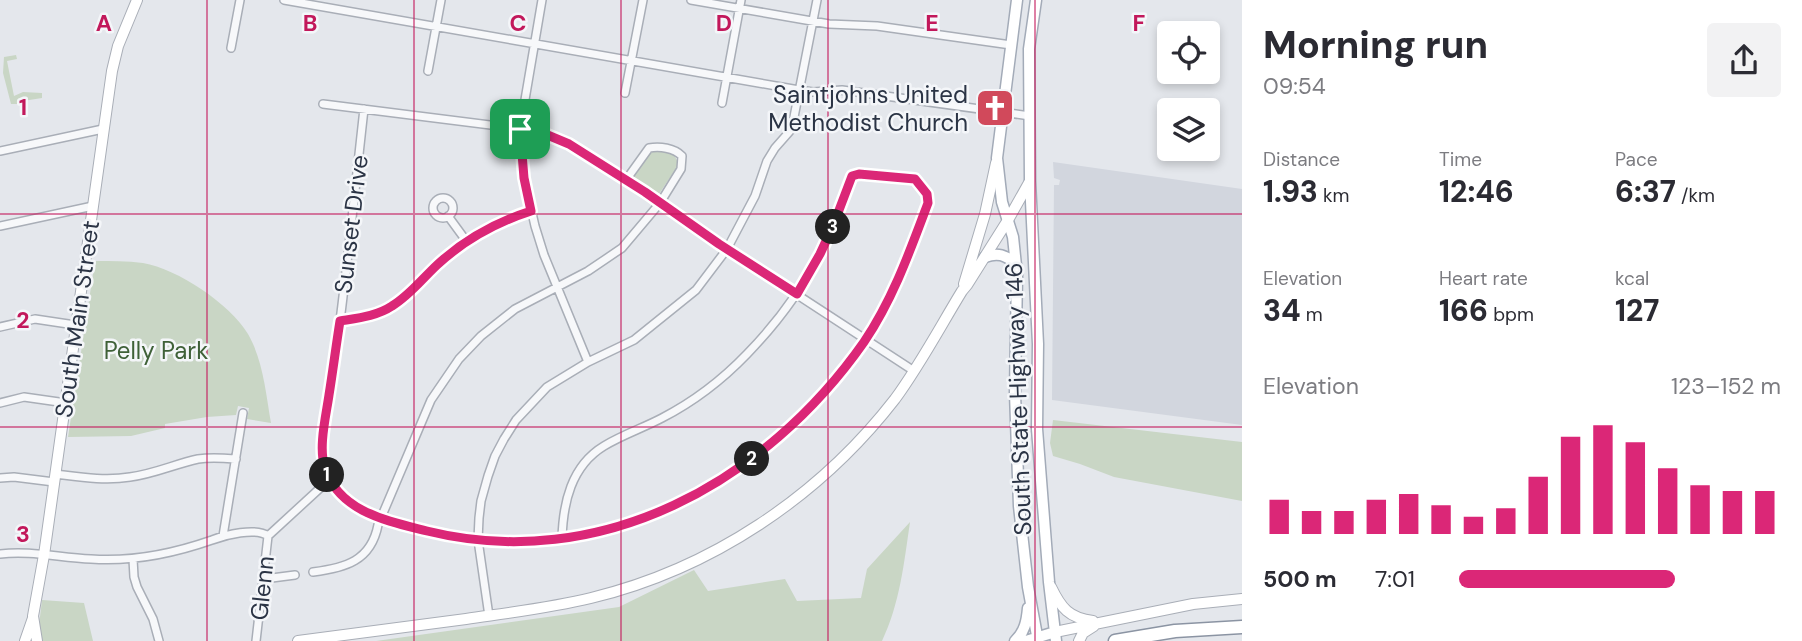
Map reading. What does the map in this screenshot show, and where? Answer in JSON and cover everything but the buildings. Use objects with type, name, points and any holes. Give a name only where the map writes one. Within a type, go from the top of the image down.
[{"type":"highway","points":[[1115,641],[1175,631],[1242,627]]},
{"type":"main road","name":"South Main Street","points":[[37,641],[33,616],[44,555],[112,71],[118,46],[137,0]]},
{"type":"main road","name":"South State Highway 146","points":[[1017,0],[997,158],[1002,202],[1013,237],[1017,275],[1017,466],[1034,640]]},
{"type":"main road","name":"South State Highway 146","points":[[1036,0],[1030,49],[1030,181],[1038,344],[1038,451],[1056,637]]},
{"type":"main road","points":[[962,291],[985,214],[997,158]]},
{"type":"main road","points":[[298,641],[593,598],[680,567],[731,542],[777,512],[828,472],[869,430],[914,371],[1030,181]]},
{"type":"main road","points":[[985,257],[1002,254],[1016,264]]},
{"type":"main road","points":[[1017,313],[1022,338],[1026,343],[1038,344]]},
{"type":"main road","points":[[1049,582],[1061,606],[1069,613],[1079,618],[1101,622]]},
{"type":"main road","points":[[1015,641],[1020,636],[1027,618],[1028,587]]},
{"type":"main road","points":[[1034,640],[1056,637],[1101,622],[1193,604],[1242,599]]},
{"type":"main road","points":[[25,641],[33,616]]},
{"type":"main road","points":[[1079,641],[1083,633],[1101,622]]},
{"type":"street","points":[[231,48],[240,0]]},
{"type":"street","points":[[284,0],[799,90],[842,90],[1030,116]]},
{"type":"street","points":[[338,9],[340,0]]},
{"type":"street","points":[[428,71],[441,0]]},
{"type":"street","points":[[542,0],[520,129],[524,178],[544,255],[588,362]]},
{"type":"street","points":[[625,93],[643,0]]},
{"type":"street","points":[[691,0],[740,4],[829,24],[877,26],[1011,45]]},
{"type":"street","points":[[489,615],[478,540],[479,509],[495,456],[524,411],[547,387],[588,362],[634,340],[696,290],[727,249],[755,196],[767,161],[790,131],[817,0]]},
{"type":"street","points":[[722,103],[740,4]]},
{"type":"street","points":[[323,104],[538,131],[569,144],[914,371]]},
{"type":"street","name":"Sunset Drive","points":[[330,480],[324,466],[324,427],[340,321],[364,109]]},
{"type":"street","points":[[0,151],[103,129]]},
{"type":"street","points":[[313,572],[342,567],[358,559],[376,537],[431,400],[452,368],[481,336],[514,309],[588,271],[622,248],[660,203],[681,169],[681,156],[673,149],[649,148],[626,180]]},
{"type":"street","points":[[0,554],[133,559],[180,551],[223,536],[254,532],[266,533],[268,536],[330,480],[348,502],[381,519],[435,533],[478,540],[528,542],[562,539],[647,517],[699,494],[740,468],[799,419],[834,382],[865,340],[900,279],[928,203],[927,194],[915,179],[859,174],[852,176],[820,254],[797,294],[775,324],[745,356],[704,391],[665,417],[613,441],[593,454],[569,488],[562,539]]},
{"type":"street","points":[[0,226],[93,206]]},
{"type":"street","points":[[340,321],[380,313],[393,306],[467,242],[512,217],[531,211]]},
{"type":"street","points":[[448,216],[467,242]]},
{"type":"street","points":[[0,327],[35,319],[75,326]]},
{"type":"street","points":[[0,403],[24,397],[66,403]]},
{"type":"street","points":[[223,536],[243,413]]},
{"type":"street","points":[[0,478],[131,477],[200,458],[236,459]]},
{"type":"street","name":"Glenn","points":[[256,641],[268,536]]},
{"type":"street","points":[[133,559],[137,587],[153,619],[159,641]]},
{"type":"street","points":[[264,579],[295,575]]},
{"type":"shaded area","points":[[1053,162],[1242,189],[1242,425],[1052,400],[1054,185],[1059,185],[1060,180],[1054,178]]},
{"type":"green space","points":[[16,55],[17,59],[7,61],[14,96],[23,92],[42,93],[42,98],[11,104],[3,73],[4,57]]},
{"type":"green space","points":[[650,153],[673,153],[678,162],[659,194],[655,195],[634,181],[633,176]]},
{"type":"green space","name":"Pelly Park","points":[[95,261],[137,262],[172,272],[229,311],[253,344],[263,377],[271,423],[247,419],[249,408],[238,406],[236,415],[165,424],[165,428],[131,436],[68,437]]},
{"type":"green space","points":[[1053,420],[1242,442],[1242,501],[1114,477],[1053,456],[1050,443]]},
{"type":"green space","points":[[910,522],[897,597],[882,641],[376,641],[619,607],[694,570],[708,591],[785,579],[797,601],[861,598],[867,569]]},
{"type":"green space","points":[[42,600],[84,603],[93,641],[40,641]]},
{"type":"place","name":"Saintjohns United Methodist Church","points":[[995,108]]},
{"type":"route","points":[[520,129],[538,131],[569,144],[797,294],[820,254],[852,176],[859,174],[915,179],[927,194],[928,203],[900,279],[865,340],[834,382],[785,432],[740,468],[699,494],[647,517],[562,539],[528,542],[485,541],[435,533],[381,519],[348,502],[333,486],[324,466],[324,427],[340,321],[380,313],[393,306],[467,242],[512,217],[531,211],[524,178],[520,129]]}]
